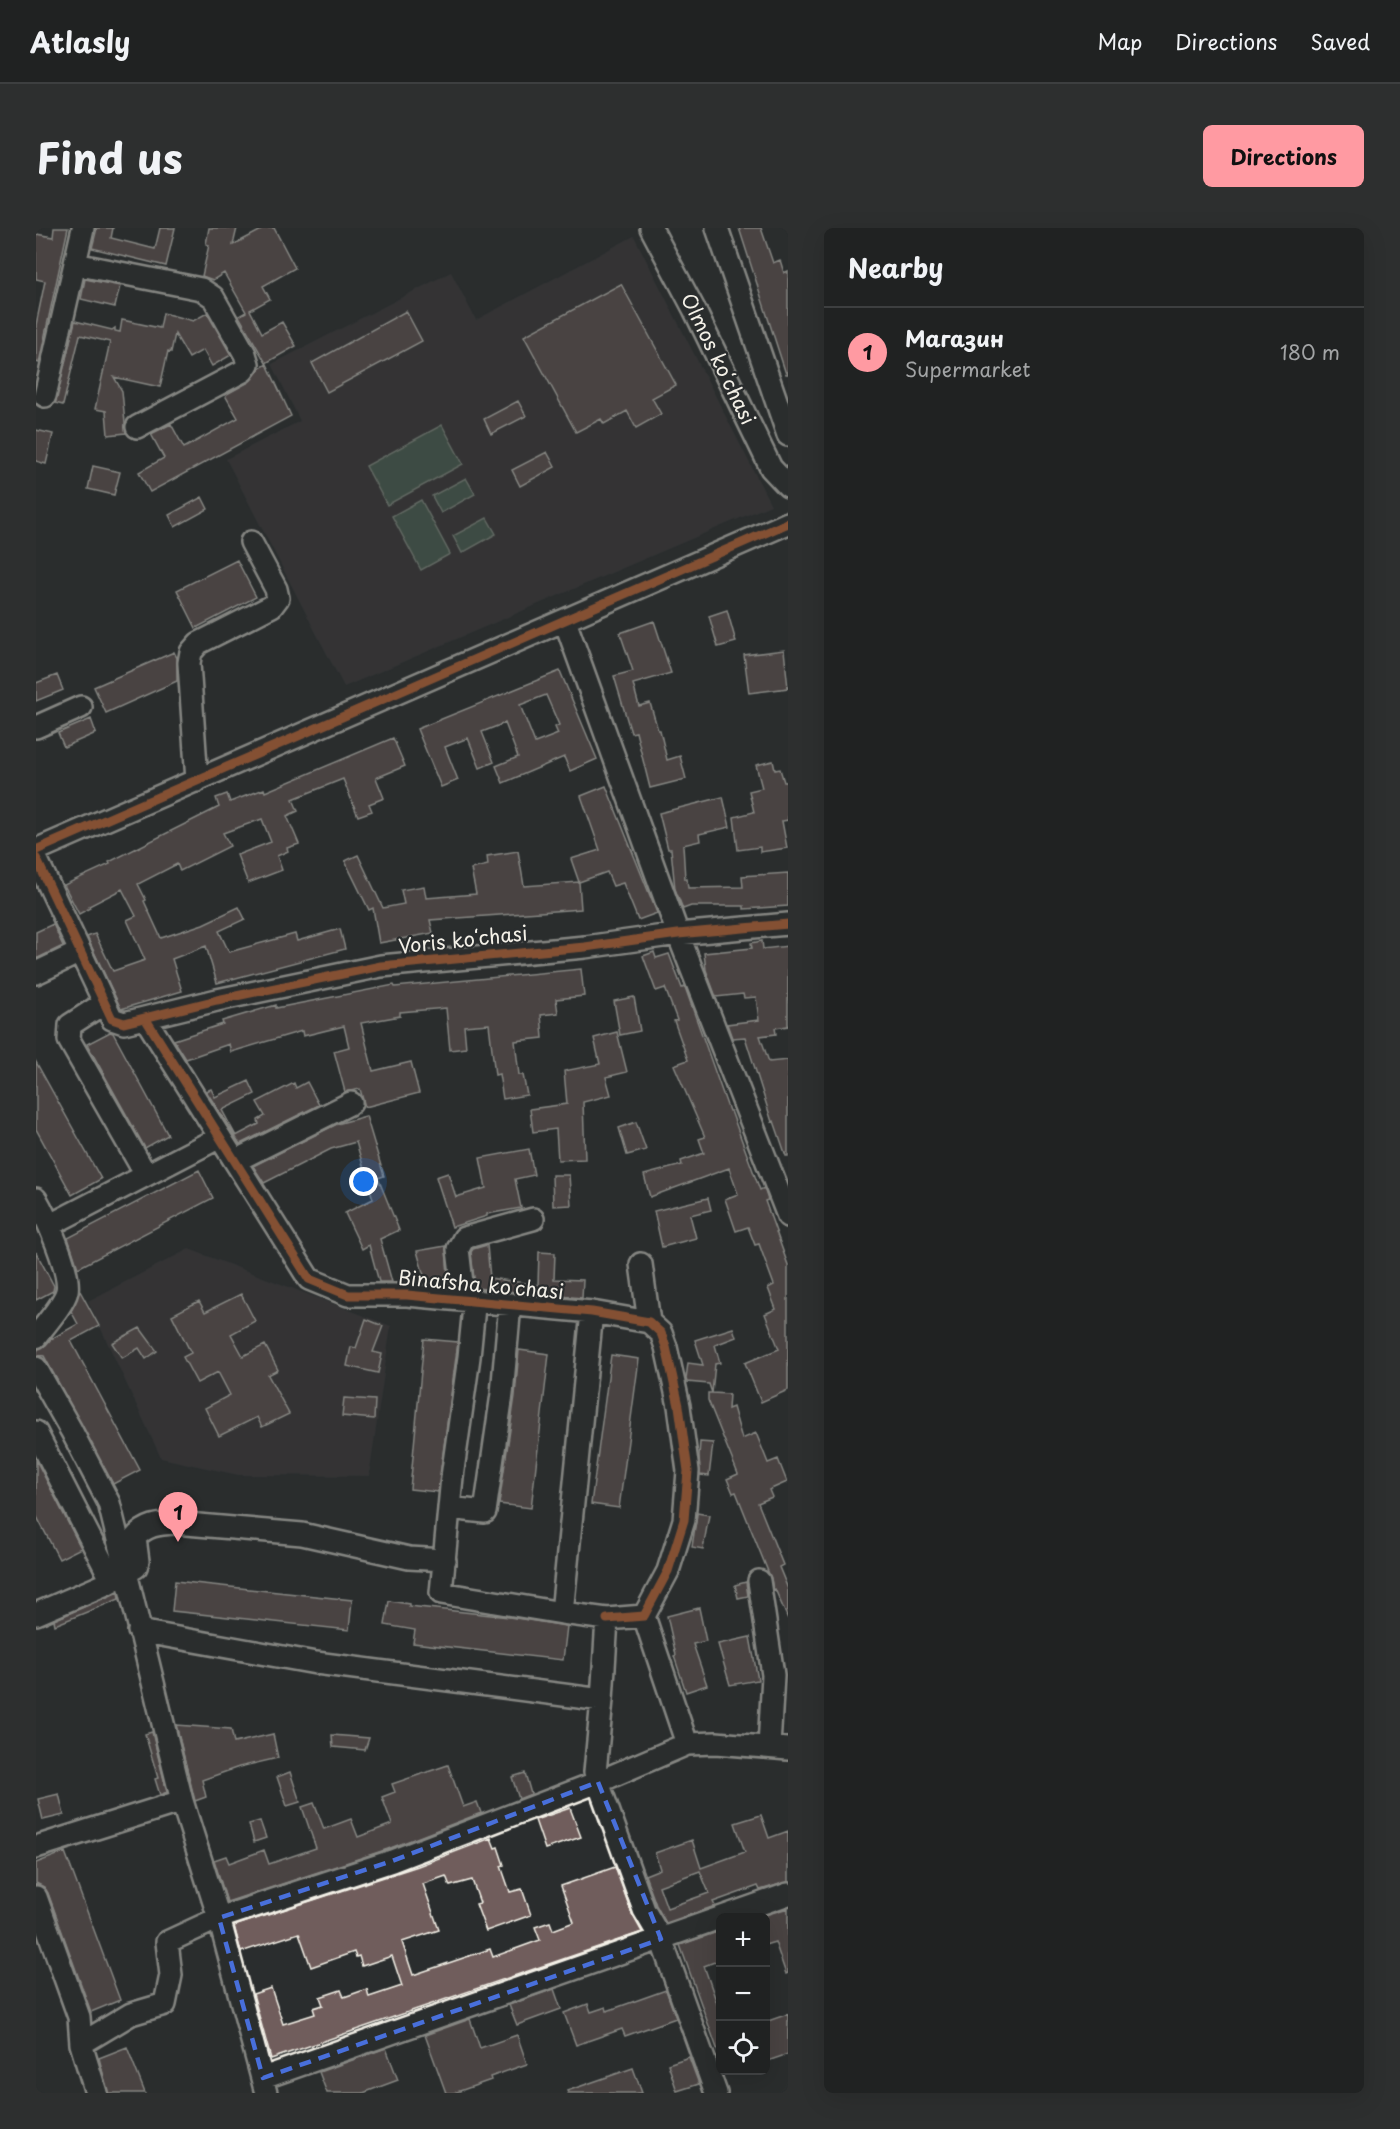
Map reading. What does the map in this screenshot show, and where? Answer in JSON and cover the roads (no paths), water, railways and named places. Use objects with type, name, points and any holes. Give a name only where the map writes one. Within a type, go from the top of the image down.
[{"type":"street","points":[[45,396],[83,228]]},
{"type":"street","name":"Olmos koʻchasi","points":[[651,228],[694,309],[771,468],[788,486]]},
{"type":"street","points":[[717,228],[788,435]]},
{"type":"street","points":[[75,264],[209,292],[245,354],[248,364],[243,371],[137,427]]},
{"type":"street","points":[[36,850],[788,523]]},
{"type":"street","points":[[197,781],[189,663],[191,652],[199,643],[272,606],[278,598],[276,589],[251,542]]},
{"type":"street","points":[[565,621],[678,934],[788,1216]]},
{"type":"street","points":[[36,728],[81,707]]},
{"type":"street","points":[[36,858],[104,1003],[70,1025],[69,1040],[146,1175]]},
{"type":"street","name":"Voris koʻchasi","points":[[104,1003],[112,1018],[124,1023],[217,1000],[381,966],[788,924]]},
{"type":"street","points":[[36,973],[80,952]]},
{"type":"street","name":"Binafsha koʻchasi","points":[[145,1018],[309,1279],[348,1295],[407,1295],[468,1300],[592,1312],[649,1322]]},
{"type":"street","points":[[235,1161],[351,1103]]},
{"type":"street","points":[[50,1225],[220,1137]]},
{"type":"street","points":[[36,1199],[50,1225],[68,1282],[67,1292],[36,1337]]},
{"type":"street","points":[[533,1219],[464,1238],[459,1243],[468,1300],[474,1307],[452,1477],[441,1593],[607,1619],[644,1616]]},
{"type":"street","points":[[641,1264],[649,1322],[661,1333],[666,1347],[679,1406],[688,1471],[684,1520],[672,1561],[644,1616],[687,1744]]},
{"type":"street","points":[[449,1508],[485,1512],[510,1304]]},
{"type":"street","points":[[562,1613],[592,1312]]},
{"type":"street","points":[[469,1357],[505,1360]]},
{"type":"street","points":[[36,1368],[110,1503],[119,1577]]},
{"type":"street","points":[[36,1432],[119,1577],[139,1631],[182,1801],[219,1918],[264,2085],[788,1893]]},
{"type":"street","points":[[36,1614],[136,1568],[138,1561],[135,1538],[142,1530],[154,1525],[175,1523],[302,1534],[409,1558],[445,1560]]},
{"type":"street","points":[[81,2044],[130,2014],[165,2004],[171,1975],[167,1942],[219,1918],[392,1861],[597,1782],[687,1744],[716,1743],[779,1748],[773,1675],[759,1581]]},
{"type":"street","points":[[607,1619],[595,1772],[597,1782],[644,1910],[660,1939],[716,2093]]},
{"type":"street","points":[[139,1631],[316,1663],[602,1700]]},
{"type":"street","points":[[36,1847],[182,1801]]},
{"type":"street","points":[[36,1897],[79,2017],[81,2044],[96,2093]]},
{"type":"place","name":"Магазин","points":[[178,1542]]}]
